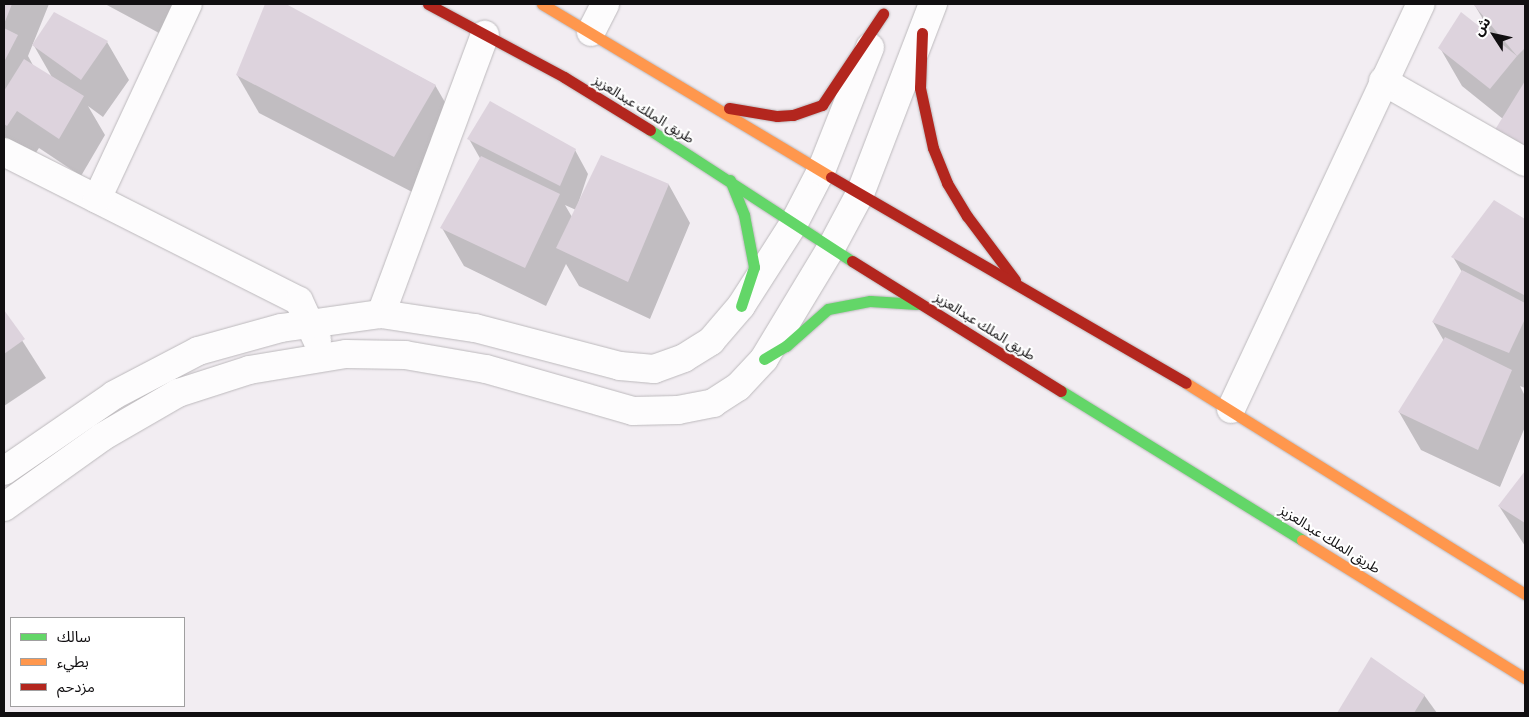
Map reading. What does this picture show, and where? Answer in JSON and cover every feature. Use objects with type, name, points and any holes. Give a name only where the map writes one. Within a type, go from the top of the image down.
[{"type":"main road","name":"طريق الملك عبدالعزيز","points":[[428,4],[564,77],[730,180],[831,248],[1525,678]]},
{"type":"main road","points":[[542,4],[860,194],[1231,409],[1525,594]]},
{"type":"main road","points":[[711,104],[777,116],[793,115],[822,105],[831,96],[885,9]]},
{"type":"main road","points":[[922,32],[920,88],[933,148],[947,183],[967,216],[1022,289]]},
{"type":"main road","points":[[730,180],[744,215],[754,266],[741,306]]},
{"type":"main road","points":[[764,359],[786,346],[828,309],[870,301],[924,306]]},
{"type":"street","points":[[97,199],[188,4]]},
{"type":"street","points":[[591,32],[605,4]]},
{"type":"street","points":[[4,507],[102,437],[178,393],[248,370],[346,354],[405,355],[486,369],[633,410],[678,410],[713,403],[738,387],[764,359],[831,248],[860,194],[933,4]]},
{"type":"street","points":[[1231,409],[1383,81],[1421,4]]},
{"type":"street","points":[[4,471],[114,395],[198,351],[281,328],[381,314],[475,328],[620,366],[654,369],[684,358],[711,341],[741,306],[794,223],[821,171],[885,9]]},
{"type":"street","points":[[381,314],[485,34]]},
{"type":"street","points":[[1383,81],[1525,162]]},
{"type":"street","points":[[4,152],[299,301],[324,358]]},
{"type":"building","points":[[4,4],[12,4],[4,24]]},
{"type":"building","points":[[265,4],[286,4],[436,85],[394,157],[236,75]]},
{"type":"building","points":[[1473,4],[1525,4],[1525,48],[1517,56]]},
{"type":"building","points":[[54,12],[108,41],[81,80],[32,45]]},
{"type":"building","points":[[1461,12],[1517,56],[1490,89],[1438,48]]},
{"type":"building","points":[[4,28],[18,35],[4,62]]},
{"type":"building","points":[[24,59],[84,96],[59,139],[17,111],[7,126],[4,124],[4,91]]},
{"type":"building","points":[[1525,81],[1525,150],[1493,133]]},
{"type":"building","points":[[490,101],[576,149],[560,186],[467,139]]},
{"type":"building","points":[[601,155],[669,184],[628,282],[556,248]]},
{"type":"building","points":[[481,156],[560,194],[525,268],[440,228]]},
{"type":"building","points":[[1494,200],[1525,219],[1524,295],[1451,257]]},
{"type":"building","points":[[1462,270],[1525,303],[1525,319],[1509,353],[1432,322]]},
{"type":"building","points":[[4,310],[25,339],[4,354]]},
{"type":"building","points":[[1445,337],[1512,370],[1478,450],[1398,412]]},
{"type":"building","points":[[1525,471],[1525,523],[1498,506]]},
{"type":"building","points":[[1371,657],[1425,695],[1414,713],[1337,713]]},
{"type":"traffic: fast","points":[[650,130],[852,261]]},
{"type":"traffic: fast","points":[[730,180],[744,215],[754,267],[741,306]]},
{"type":"traffic: fast","points":[[764,359],[786,346],[828,309],[870,301],[917,304]]},
{"type":"traffic: fast","points":[[1061,391],[1302,540]]},
{"type":"traffic: slow","points":[[542,4],[831,177]]},
{"type":"traffic: slow","points":[[1186,383],[1525,594]]},
{"type":"traffic: slow","points":[[1302,540],[1525,678]]},
{"type":"traffic: jam","points":[[428,4],[564,77],[650,130]]},
{"type":"traffic: jam","points":[[729,108],[777,116],[793,115],[822,105],[883,14]]},
{"type":"traffic: jam","points":[[922,33],[920,88],[933,148],[947,183],[967,216],[1015,280]]},
{"type":"traffic: jam","points":[[831,177],[1186,383]]},
{"type":"traffic: jam","points":[[852,261],[1061,391]]}]
